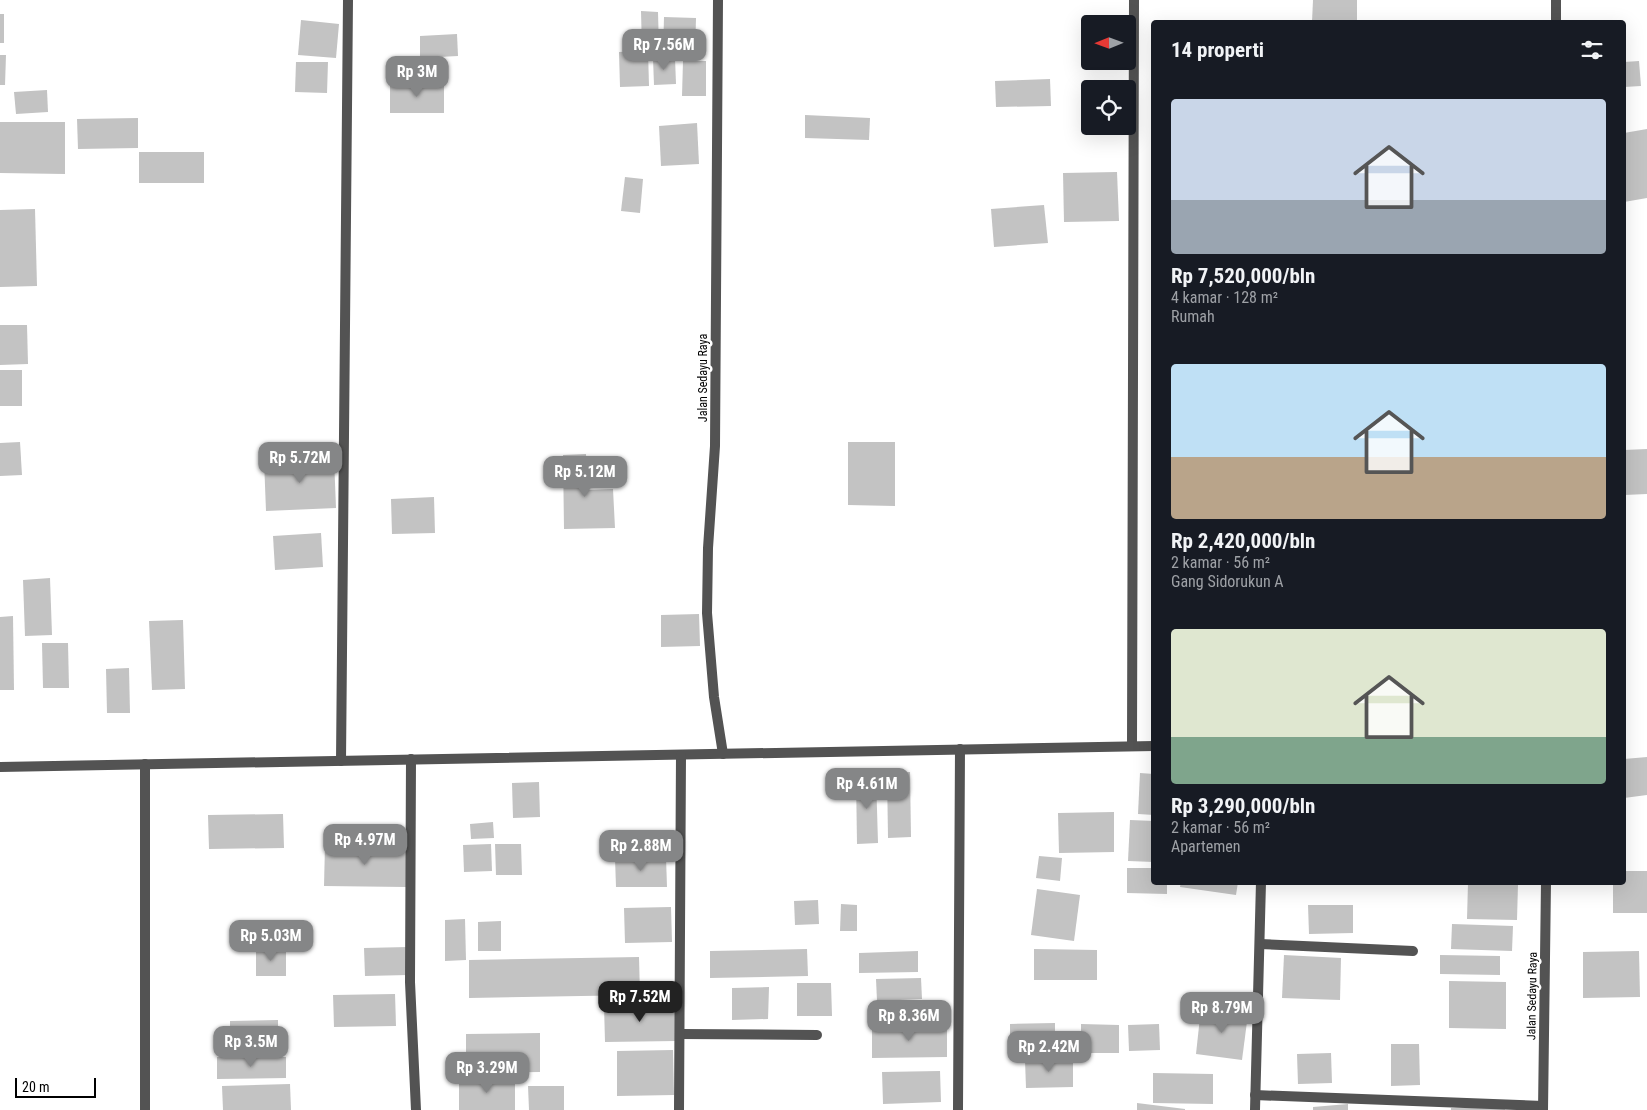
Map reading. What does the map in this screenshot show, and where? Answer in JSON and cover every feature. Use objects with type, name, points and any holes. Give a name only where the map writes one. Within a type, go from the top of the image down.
[{"type":"street","points":[[341,761],[348,0]]},
{"type":"street","name":"Jalan Sedayu Raya","points":[[718,0],[715,446],[708,548],[707,613],[714,696],[723,754]]},
{"type":"street","points":[[1132,746],[1134,0]]},
{"type":"street","points":[[1556,0],[1556,20]]},
{"type":"street","points":[[0,767],[1151,746]]},
{"type":"street","points":[[958,1110],[960,749]]},
{"type":"street","points":[[679,1110],[681,755]]},
{"type":"street","points":[[411,760],[410,982],[416,1110]]},
{"type":"street","points":[[145,764],[145,1110]]},
{"type":"street","points":[[1255,1110],[1261,885]]},
{"type":"street","name":"Jalan Sedayu Raya","points":[[1543,1108],[1546,885]]},
{"type":"street","points":[[1260,944],[1413,951]]},
{"type":"street","points":[[680,1034],[817,1035]]},
{"type":"street","points":[[1255,1095],[1543,1108]]},
{"type":"building","points":[[1313,0],[1357,0],[1357,20],[1312,20]]},
{"type":"building","points":[[641,11],[658,12],[659,49],[642,50]]},
{"type":"building","points":[[0,14],[4,14],[4,43],[0,43]]},
{"type":"building","points":[[664,17],[696,18],[695,55],[663,54]]},
{"type":"building","points":[[301,20],[339,24],[336,58],[298,55]]},
{"type":"building","points":[[457,34],[458,56],[420,58],[420,36]]},
{"type":"building","points":[[648,50],[649,86],[620,87],[619,52]]},
{"type":"building","points":[[0,55],[6,55],[5,85],[0,85]]},
{"type":"building","points":[[653,58],[675,58],[676,84],[654,85]]},
{"type":"building","points":[[683,61],[706,61],[706,96],[682,96]]},
{"type":"building","points":[[1639,61],[1641,86],[1626,87],[1626,62]]},
{"type":"building","points":[[296,62],[328,62],[327,93],[295,92]]},
{"type":"building","points":[[1050,79],[1051,106],[996,107],[995,81]]},
{"type":"building","points":[[444,83],[444,113],[390,113],[390,84]]},
{"type":"building","points":[[47,90],[48,112],[16,114],[14,92]]},
{"type":"building","points":[[805,115],[870,118],[869,140],[805,138]]},
{"type":"building","points":[[138,118],[138,148],[78,149],[77,119]]},
{"type":"building","points":[[0,122],[65,122],[65,174],[0,173]]},
{"type":"building","points":[[697,123],[699,164],[661,166],[659,126]]},
{"type":"building","points":[[1647,129],[1647,198],[1626,202],[1626,133]]},
{"type":"building","points":[[139,152],[204,152],[204,183],[139,183]]},
{"type":"building","points":[[1117,172],[1119,221],[1064,222],[1063,173]]},
{"type":"building","points":[[625,177],[643,179],[640,213],[621,211]]},
{"type":"building","points":[[1044,205],[1048,243],[994,247],[991,209]]},
{"type":"building","points":[[35,209],[37,286],[0,287],[0,210]]},
{"type":"building","points":[[0,325],[27,325],[28,364],[0,365]]},
{"type":"building","points":[[0,370],[22,370],[22,406],[0,406]]},
{"type":"building","points":[[20,442],[22,475],[0,476],[0,443]]},
{"type":"building","points":[[848,442],[895,442],[895,506],[848,505]]},
{"type":"building","points":[[1647,449],[1647,494],[1626,495],[1626,450]]},
{"type":"building","points":[[586,454],[587,490],[613,489],[615,528],[564,529],[563,455]]},
{"type":"building","points":[[334,458],[336,508],[266,511],[264,460]]},
{"type":"building","points":[[434,497],[435,533],[392,534],[391,499]]},
{"type":"building","points":[[321,533],[323,567],[275,570],[273,536]]},
{"type":"building","points":[[50,578],[52,635],[25,636],[23,580]]},
{"type":"building","points":[[699,614],[700,646],[661,647],[661,615]]},
{"type":"building","points":[[13,616],[14,690],[0,690],[0,617]]},
{"type":"building","points":[[183,620],[185,689],[152,690],[149,621]]},
{"type":"building","points":[[42,643],[68,643],[69,688],[43,688]]},
{"type":"building","points":[[129,668],[130,713],[107,713],[106,669]]},
{"type":"building","points":[[1647,757],[1647,795],[1626,798],[1626,759]]},
{"type":"building","points":[[910,772],[911,837],[888,838],[887,773]]},
{"type":"building","points":[[1140,773],[1151,774],[1151,815],[1138,814]]},
{"type":"building","points":[[876,776],[878,843],[857,844],[856,777]]},
{"type":"building","points":[[539,782],[540,817],[513,818],[512,783]]},
{"type":"building","points":[[1114,812],[1114,852],[1059,853],[1058,813]]},
{"type":"building","points":[[283,814],[284,848],[209,849],[208,815]]},
{"type":"building","points":[[1130,820],[1151,821],[1151,862],[1128,861]]},
{"type":"building","points":[[493,822],[494,838],[471,839],[470,824]]},
{"type":"building","points":[[491,844],[492,871],[464,872],[463,845]]},
{"type":"building","points":[[495,844],[521,844],[522,875],[496,875]]},
{"type":"building","points":[[325,845],[406,846],[406,887],[324,886]]},
{"type":"building","points":[[1039,856],[1062,858],[1060,881],[1036,878]]},
{"type":"building","points":[[666,857],[667,887],[616,887],[615,858]]},
{"type":"building","points":[[1127,868],[1151,868],[1151,885],[1167,885],[1167,894],[1127,893]]},
{"type":"building","points":[[1626,871],[1647,871],[1647,913],[1613,913],[1613,885],[1626,885]]},
{"type":"building","points":[[1180,885],[1238,885],[1236,895],[1180,887]]},
{"type":"building","points":[[1468,885],[1518,885],[1517,920],[1467,919]]},
{"type":"building","points":[[1037,889],[1080,895],[1074,941],[1031,935]]},
{"type":"building","points":[[818,900],[819,924],[795,925],[794,901]]},
{"type":"building","points":[[841,904],[857,905],[857,931],[840,931]]},
{"type":"building","points":[[1308,905],[1353,905],[1353,933],[1309,934]]},
{"type":"building","points":[[671,907],[672,942],[625,943],[624,908]]},
{"type":"building","points":[[465,919],[466,960],[445,961],[445,920]]},
{"type":"building","points":[[501,921],[501,951],[478,951],[478,922]]},
{"type":"building","points":[[1452,924],[1513,926],[1512,951],[1451,949]]},
{"type":"building","points":[[408,947],[408,975],[365,976],[364,948]]},
{"type":"building","points":[[256,948],[286,948],[286,976],[256,976]]},
{"type":"building","points":[[807,949],[808,976],[710,978],[710,951]]},
{"type":"building","points":[[1034,949],[1097,950],[1097,980],[1034,980]]},
{"type":"building","points":[[918,951],[918,972],[859,973],[859,953]]},
{"type":"building","points":[[1639,951],[1640,997],[1583,998],[1583,952]]},
{"type":"building","points":[[1284,955],[1341,958],[1340,1000],[1282,998]]},
{"type":"building","points":[[1440,955],[1500,956],[1500,975],[1440,974]]},
{"type":"building","points":[[639,957],[640,995],[469,998],[469,960]]},
{"type":"building","points":[[921,978],[922,999],[877,1001],[876,979]]},
{"type":"building","points":[[1449,981],[1506,982],[1506,1029],[1449,1028]]},
{"type":"building","points":[[797,983],[831,983],[832,1016],[797,1016]]},
{"type":"building","points":[[769,987],[768,1019],[732,1020],[732,988]]},
{"type":"building","points":[[395,994],[396,1026],[334,1027],[333,995]]},
{"type":"building","points":[[676,1004],[676,1041],[605,1042],[604,1005]]},
{"type":"building","points":[[1201,1008],[1248,1014],[1242,1060],[1196,1054]]},
{"type":"building","points":[[278,1020],[278,1049],[230,1050],[230,1021]]},
{"type":"building","points":[[1055,1023],[1055,1053],[1010,1053],[1010,1024]]},
{"type":"building","points":[[1081,1024],[1119,1025],[1119,1053],[1081,1053]]},
{"type":"building","points":[[1159,1024],[1160,1050],[1129,1051],[1128,1025]]},
{"type":"building","points":[[872,1026],[947,1026],[947,1057],[872,1058]]},
{"type":"building","points":[[540,1033],[540,1072],[466,1073],[466,1034]]},
{"type":"building","points":[[1391,1044],[1419,1044],[1420,1085],[1391,1086]]},
{"type":"building","points":[[673,1050],[674,1095],[617,1096],[617,1051]]},
{"type":"building","points":[[1331,1053],[1332,1083],[1298,1084],[1297,1054]]},
{"type":"building","points":[[217,1057],[286,1057],[286,1078],[217,1079]]},
{"type":"building","points":[[1073,1059],[1073,1087],[1026,1088],[1025,1060]]},
{"type":"building","points":[[940,1071],[941,1102],[883,1104],[882,1072]]},
{"type":"building","points":[[1153,1073],[1213,1074],[1213,1104],[1153,1103]]},
{"type":"building","points":[[459,1078],[515,1078],[515,1110],[459,1110]]},
{"type":"building","points":[[290,1084],[291,1110],[223,1110],[222,1086]]},
{"type":"building","points":[[528,1086],[564,1086],[564,1110],[529,1110]]},
{"type":"building","points":[[1137,1103],[1185,1109],[1185,1110],[1137,1110]]},
{"type":"building","points":[[1348,1104],[1348,1110],[1313,1110],[1313,1107]]},
{"type":"building","points":[[1505,1107],[1505,1110],[1451,1110],[1451,1108]]}]
